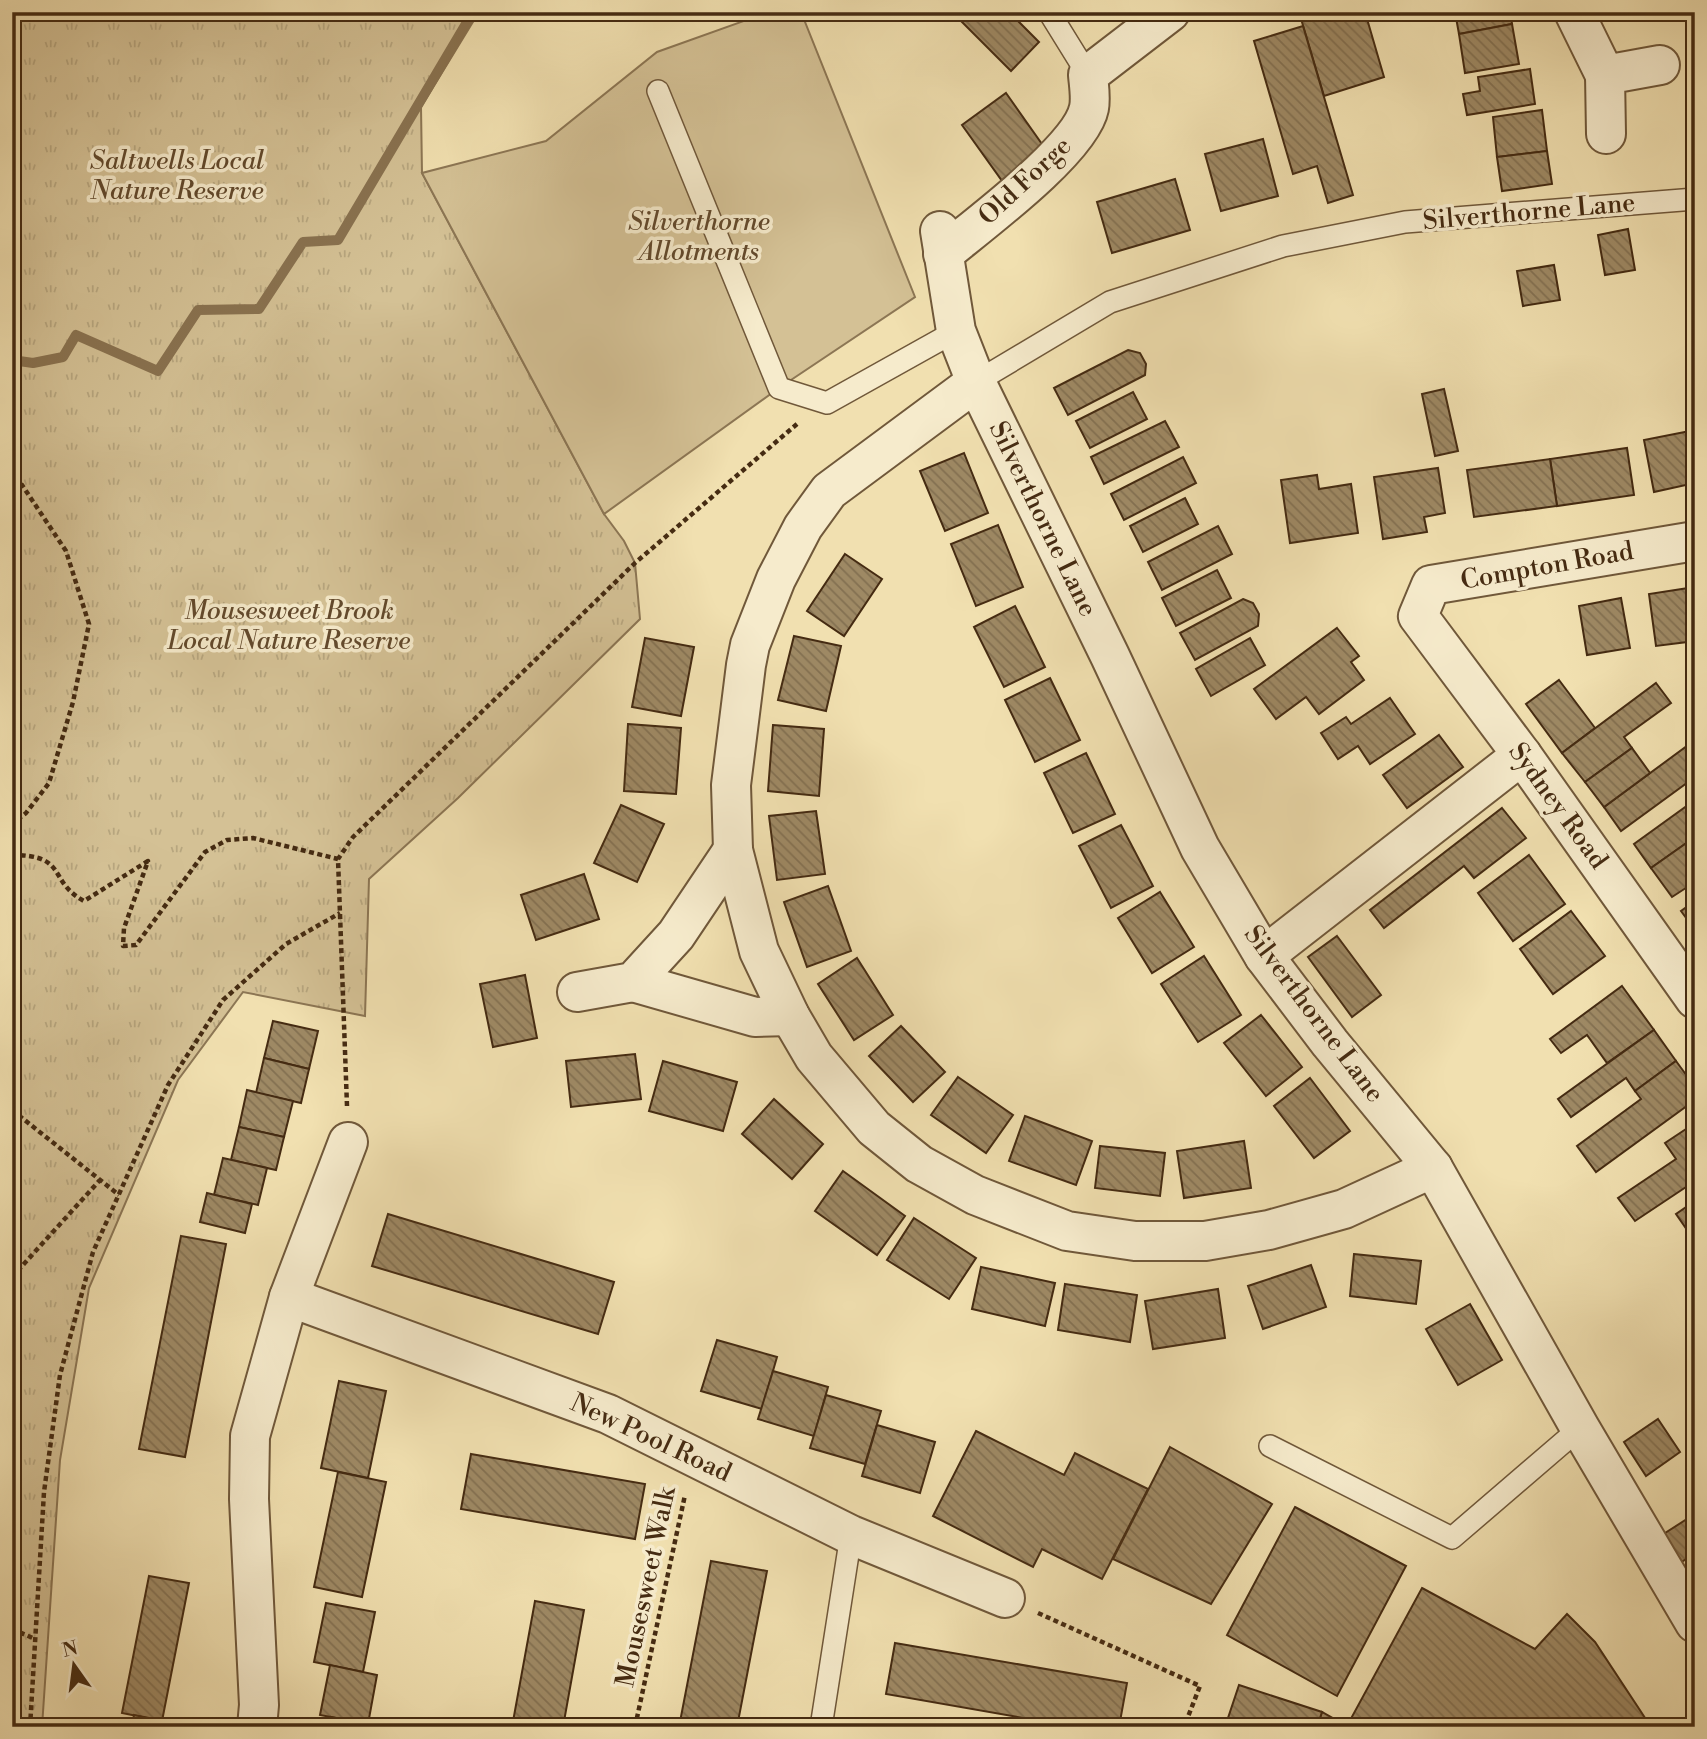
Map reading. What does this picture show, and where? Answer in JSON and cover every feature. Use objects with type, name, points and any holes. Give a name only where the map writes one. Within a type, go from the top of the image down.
[{"type":"street","points":[[1088,75],[1170,12]]},
{"type":"street","points":[[1574,12],[1605,75],[1606,134]]},
{"type":"street","points":[[1605,75],[1660,65]]},
{"type":"street","name":"Old Forge","points":[[956,331],[942,242],[1065,149],[1083,125],[1089,107],[1088,75]]},
{"type":"street","name":"Silverthorne Lane","points":[[956,331],[976,382],[1200,848],[1265,956],[1330,1043],[1433,1168],[1580,1428],[1695,1623]]},
{"type":"street","points":[[976,382],[829,491],[803,527],[776,579],[750,645],[731,785],[733,849],[759,951],[790,1016],[814,1056],[874,1128],[919,1164],[975,1195],[1067,1231],[1135,1241],[1205,1241],[1269,1230],[1344,1209],[1433,1168]]},
{"type":"street","name":"Compton Road","points":[[1418,616],[1431,585],[1695,541]]},
{"type":"street","name":"Sydney Road","points":[[1418,616],[1522,755],[1695,999]]},
{"type":"street","points":[[1265,956],[1522,755]]},
{"type":"street","points":[[633,982],[676,935],[733,849]]},
{"type":"street","points":[[577,992],[633,982],[755,1017],[790,1016]]},
{"type":"street","points":[[257,1727],[260,1705],[250,1499],[250,1436],[289,1297],[348,1142]]},
{"type":"street","name":"New Pool Road","points":[[289,1297],[608,1414],[851,1535],[1005,1598]]},
{"type":"lane","points":[[1049,12],[1088,75]]},
{"type":"lane","points":[[658,91],[779,388],[827,403],[956,331]]},
{"type":"lane","name":"Silverthorne Lane","points":[[976,382],[1110,302],[1283,246],[1405,222],[1695,199]]},
{"type":"lane","points":[[1270,1446],[1452,1538],[1580,1428]]},
{"type":"lane","points":[[821,1727],[851,1535]]},
{"type":"path","points":[[348,1142],[338,859],[353,837],[635,563],[782,435],[827,403]]},
{"type":"path","points":[[12,482],[22,485],[66,551],[89,624],[73,702],[48,783],[26,813],[12,824]]},
{"type":"path","points":[[12,855],[32,855],[52,863],[71,894],[83,901],[148,861],[124,928],[123,946],[136,945],[205,852],[227,840],[253,838],[338,859]]},
{"type":"path","points":[[30,1727],[44,1492],[60,1375],[93,1252],[168,1085],[223,1000],[286,944],[340,913]]},
{"type":"path","points":[[12,1110],[119,1195]]},
{"type":"path","points":[[12,1277],[100,1180]]},
{"type":"path","name":"Mousesweet Walk","points":[[635,1727],[694,1456]]},
{"type":"path","points":[[1005,1598],[1200,1686],[1184,1727]]},
{"type":"path","points":[[12,1629],[35,1639]]},
{"type":"green space","name":"Mousesweet Brook Local Nature Reserve","points":[[12,12],[479,12],[421,107],[422,173],[604,514],[624,541],[635,563],[640,619],[458,798],[369,879],[365,1016],[243,992],[178,1080],[89,1288],[60,1460],[42,1727],[12,1727]]},
{"type":"green space","name":"Silverthorne Allotments","points":[[769,12],[801,12],[915,297],[779,388],[604,514],[422,173],[546,141],[657,52]]},
{"type":"building","points":[[952,12],[1009,12],[1039,42],[1011,71]]},
{"type":"building","points":[[1299,12],[1365,12],[1384,77],[1324,96]]},
{"type":"building","points":[[1455,12],[1510,12],[1512,24],[1459,34]]},
{"type":"building","points":[[1512,24],[1519,64],[1465,73],[1459,34]]},
{"type":"building","points":[[1303,26],[1353,195],[1328,203],[1317,166],[1293,174],[1254,41]]},
{"type":"building","points":[[1530,69],[1535,104],[1467,115],[1463,94],[1480,91],[1478,77]]},
{"type":"building","points":[[1006,93],[1049,154],[1005,185],[962,125]]},
{"type":"building","points":[[1542,110],[1547,151],[1497,157],[1493,117]]},
{"type":"building","points":[[1263,139],[1278,196],[1221,211],[1205,154]]},
{"type":"building","points":[[1547,151],[1552,184],[1502,191],[1497,157]]},
{"type":"building","points":[[1175,179],[1190,230],[1112,253],[1097,202]]},
{"type":"building","points":[[1628,229],[1635,270],[1605,275],[1598,235]]},
{"type":"building","points":[[1554,265],[1560,300],[1523,306],[1517,271]]},
{"type":"building","points":[[1128,350],[1140,353],[1146,364],[1145,375],[1068,415],[1054,388]]},
{"type":"building","points":[[1444,389],[1458,451],[1435,456],[1422,394]]},
{"type":"building","points":[[1133,392],[1147,419],[1090,448],[1076,421]]},
{"type":"building","points":[[1165,421],[1179,447],[1104,484],[1091,457]]},
{"type":"building","points":[[1695,430],[1695,483],[1654,492],[1644,440]]},
{"type":"building","points":[[1627,448],[1634,495],[1557,506],[1550,459]]},
{"type":"building","points":[[964,453],[988,513],[945,531],[920,471]]},
{"type":"building","points":[[1183,457],[1196,483],[1124,520],[1111,494]]},
{"type":"building","points":[[1550,459],[1557,506],[1474,517],[1467,470]]},
{"type":"building","points":[[1438,468],[1445,513],[1424,517],[1427,532],[1383,539],[1374,477]]},
{"type":"building","points":[[1317,475],[1319,489],[1351,484],[1358,533],[1290,543],[1281,480]]},
{"type":"building","points":[[1185,498],[1198,524],[1143,552],[1130,526]]},
{"type":"building","points":[[998,525],[1023,587],[976,606],[951,544]]},
{"type":"building","points":[[1218,526],[1232,554],[1162,590],[1148,562]]},
{"type":"building","points":[[845,554],[882,579],[844,636],[807,611]]},
{"type":"building","points":[[1217,570],[1231,598],[1176,626],[1162,598]]},
{"type":"building","points":[[1695,587],[1695,641],[1656,646],[1649,594]]},
{"type":"building","points":[[1621,598],[1630,648],[1587,655],[1579,606]]},
{"type":"building","points":[[1243,599],[1253,603],[1259,614],[1258,626],[1195,660],[1180,633]]},
{"type":"building","points":[[1015,606],[1045,667],[1004,687],[974,627]]},
{"type":"building","points":[[1337,628],[1359,656],[1351,662],[1364,680],[1319,714],[1306,697],[1276,719],[1254,689]]},
{"type":"building","points":[[794,636],[841,646],[826,711],[778,700]]},
{"type":"building","points":[[645,638],[694,647],[681,716],[632,707]]},
{"type":"building","points":[[1250,638],[1265,665],[1211,696],[1196,669]]},
{"type":"building","points":[[1050,678],[1080,740],[1035,762],[1005,700]]},
{"type":"building","points":[[1559,680],[1595,728],[1562,753],[1526,704]]},
{"type":"building","points":[[1656,683],[1671,703],[1624,737],[1632,748],[1585,782],[1562,753]]},
{"type":"building","points":[[1390,698],[1415,734],[1370,764],[1358,746],[1338,759],[1321,733],[1346,717],[1351,724]]},
{"type":"building","points":[[628,724],[681,728],[676,794],[624,791]]},
{"type":"building","points":[[773,725],[824,729],[819,796],[768,791]]},
{"type":"building","points":[[1439,735],[1463,767],[1407,808],[1383,775]]},
{"type":"building","points":[[1695,740],[1695,777],[1621,831],[1604,807]]},
{"type":"building","points":[[1632,748],[1650,773],[1604,807],[1585,782]]},
{"type":"building","points":[[1086,753],[1115,814],[1073,833],[1044,773]]},
{"type":"building","points":[[1695,800],[1695,837],[1651,868],[1634,844]]},
{"type":"building","points":[[621,805],[664,824],[637,882],[594,863]]},
{"type":"building","points":[[1502,808],[1526,838],[1474,878],[1464,866],[1384,928],[1370,910]]},
{"type":"building","points":[[816,811],[825,874],[777,880],[769,816]]},
{"type":"building","points":[[1121,825],[1153,886],[1111,908],[1079,846]]},
{"type":"building","points":[[1695,837],[1695,882],[1672,897],[1651,868]]},
{"type":"building","points":[[1529,855],[1565,904],[1513,941],[1478,893]]},
{"type":"building","points":[[584,874],[599,919],[536,940],[521,895]]},
{"type":"building","points":[[828,886],[851,951],[807,967],[784,902]]},
{"type":"building","points":[[1160,892],[1194,947],[1152,973],[1118,918]]},
{"type":"building","points":[[1695,901],[1695,930],[1681,911]]},
{"type":"building","points":[[1571,911],[1605,956],[1553,994],[1520,949]]},
{"type":"building","points":[[1337,936],[1381,995],[1352,1017],[1308,957]]},
{"type":"building","points":[[1204,956],[1241,1015],[1198,1042],[1161,984]]},
{"type":"building","points":[[857,958],[893,1015],[854,1040],[818,984]]},
{"type":"building","points":[[525,975],[537,1038],[493,1047],[480,984]]},
{"type":"building","points":[[1622,986],[1654,1030],[1607,1063],[1587,1035],[1561,1053],[1550,1039]]},
{"type":"building","points":[[1261,1015],[1302,1067],[1266,1096],[1224,1043]]},
{"type":"building","points":[[273,1021],[318,1031],[309,1069],[264,1058]]},
{"type":"building","points":[[901,1026],[945,1072],[913,1102],[869,1056]]},
{"type":"building","points":[[1654,1030],[1676,1061],[1635,1091],[1626,1078],[1571,1117],[1558,1099]]},
{"type":"building","points":[[635,1054],[641,1099],[571,1107],[566,1061]]},
{"type":"building","points":[[264,1058],[309,1069],[301,1103],[256,1093]]},
{"type":"building","points":[[663,1061],[737,1082],[723,1131],[649,1111]]},
{"type":"building","points":[[1676,1061],[1695,1087],[1695,1100],[1596,1172],[1577,1146],[1641,1099],[1635,1091]]},
{"type":"building","points":[[958,1077],[1013,1115],[986,1153],[931,1115]]},
{"type":"building","points":[[1310,1078],[1350,1131],[1314,1158],[1274,1106]]},
{"type":"building","points":[[247,1090],[293,1101],[284,1137],[239,1127]]},
{"type":"building","points":[[774,1099],[823,1144],[792,1179],[742,1134]]},
{"type":"building","points":[[1025,1116],[1092,1141],[1076,1185],[1009,1161]]},
{"type":"building","points":[[1695,1123],[1695,1181],[1635,1221],[1618,1198],[1676,1159],[1665,1143]]},
{"type":"building","points":[[239,1127],[284,1137],[276,1170],[231,1160]]},
{"type":"building","points":[[1244,1141],[1251,1188],[1184,1198],[1177,1151]]},
{"type":"building","points":[[1100,1146],[1165,1153],[1160,1196],[1095,1188]]},
{"type":"building","points":[[223,1158],[267,1168],[258,1205],[214,1195]]},
{"type":"building","points":[[843,1171],[905,1216],[877,1255],[815,1211]]},
{"type":"building","points":[[207,1193],[252,1204],[245,1233],[200,1222]]},
{"type":"building","points":[[1695,1201],[1695,1236],[1692,1237],[1676,1214]]},
{"type":"building","points":[[388,1214],[614,1282],[598,1334],[372,1266]]},
{"type":"building","points":[[914,1218],[976,1258],[949,1299],[887,1260]]},
{"type":"building","points":[[181,1236],[226,1244],[185,1457],[139,1449]]},
{"type":"building","points":[[1354,1254],[1421,1261],[1416,1304],[1350,1296]]},
{"type":"building","points":[[1311,1265],[1326,1307],[1263,1329],[1248,1286]]},
{"type":"building","points":[[981,1267],[1055,1283],[1045,1326],[972,1309]]},
{"type":"building","points":[[1065,1284],[1137,1295],[1130,1342],[1058,1330]]},
{"type":"building","points":[[1218,1289],[1225,1338],[1153,1349],[1145,1301]]},
{"type":"building","points":[[1470,1304],[1502,1360],[1458,1385],[1426,1329]]},
{"type":"building","points":[[717,1340],[777,1357],[762,1409],[701,1391]]},
{"type":"building","points":[[773,1371],[828,1387],[814,1436],[758,1419]]},
{"type":"building","points":[[339,1381],[386,1391],[368,1478],[321,1468]]},
{"type":"building","points":[[826,1395],[881,1411],[865,1464],[810,1448]]},
{"type":"building","points":[[1658,1419],[1680,1452],[1646,1476],[1624,1442]]},
{"type":"building","points":[[877,1425],[935,1442],[920,1493],[862,1476]]},
{"type":"building","points":[[976,1431],[1064,1475],[1075,1453],[1148,1489],[1102,1579],[1042,1549],[1033,1567],[933,1516]]},
{"type":"building","points":[[1170,1447],[1272,1504],[1211,1604],[1113,1559]]},
{"type":"building","points":[[471,1454],[645,1484],[635,1539],[461,1509]]},
{"type":"building","points":[[338,1472],[386,1482],[362,1597],[314,1587]]},
{"type":"building","points":[[1295,1507],[1406,1566],[1337,1696],[1227,1635]]},
{"type":"building","points":[[1690,1517],[1695,1523],[1695,1553],[1680,1563],[1662,1535]]},
{"type":"building","points":[[711,1561],[767,1571],[737,1727],[679,1727]]},
{"type":"building","points":[[149,1576],[189,1583],[162,1721],[122,1713]]},
{"type":"building","points":[[1422,1588],[1535,1649],[1567,1614],[1595,1642],[1651,1727],[1317,1727],[1322,1712],[1347,1726]]},
{"type":"building","points":[[535,1601],[584,1610],[563,1727],[512,1727]]},
{"type":"building","points":[[326,1603],[375,1612],[363,1672],[314,1662]]},
{"type":"building","points":[[895,1643],[1127,1683],[1119,1727],[1075,1727],[886,1694]]},
{"type":"building","points":[[330,1665],[377,1675],[368,1724],[320,1715]]},
{"type":"building","points":[[1239,1685],[1322,1712],[1317,1727],[1225,1727]]},
{"type":"building","points":[[134,1715],[174,1723],[173,1727],[132,1727]]},
{"type":"building","points":[[331,1717],[378,1726],[378,1727],[329,1727]]},
{"type":"waterway","points":[[12,360],[33,363],[63,357],[76,335],[158,371],[198,310],[259,309],[303,242],[338,240],[473,12]]},
{"type":"park label","name":"Saltwells Local Nature Reserve","points":[[177,176]]}]
